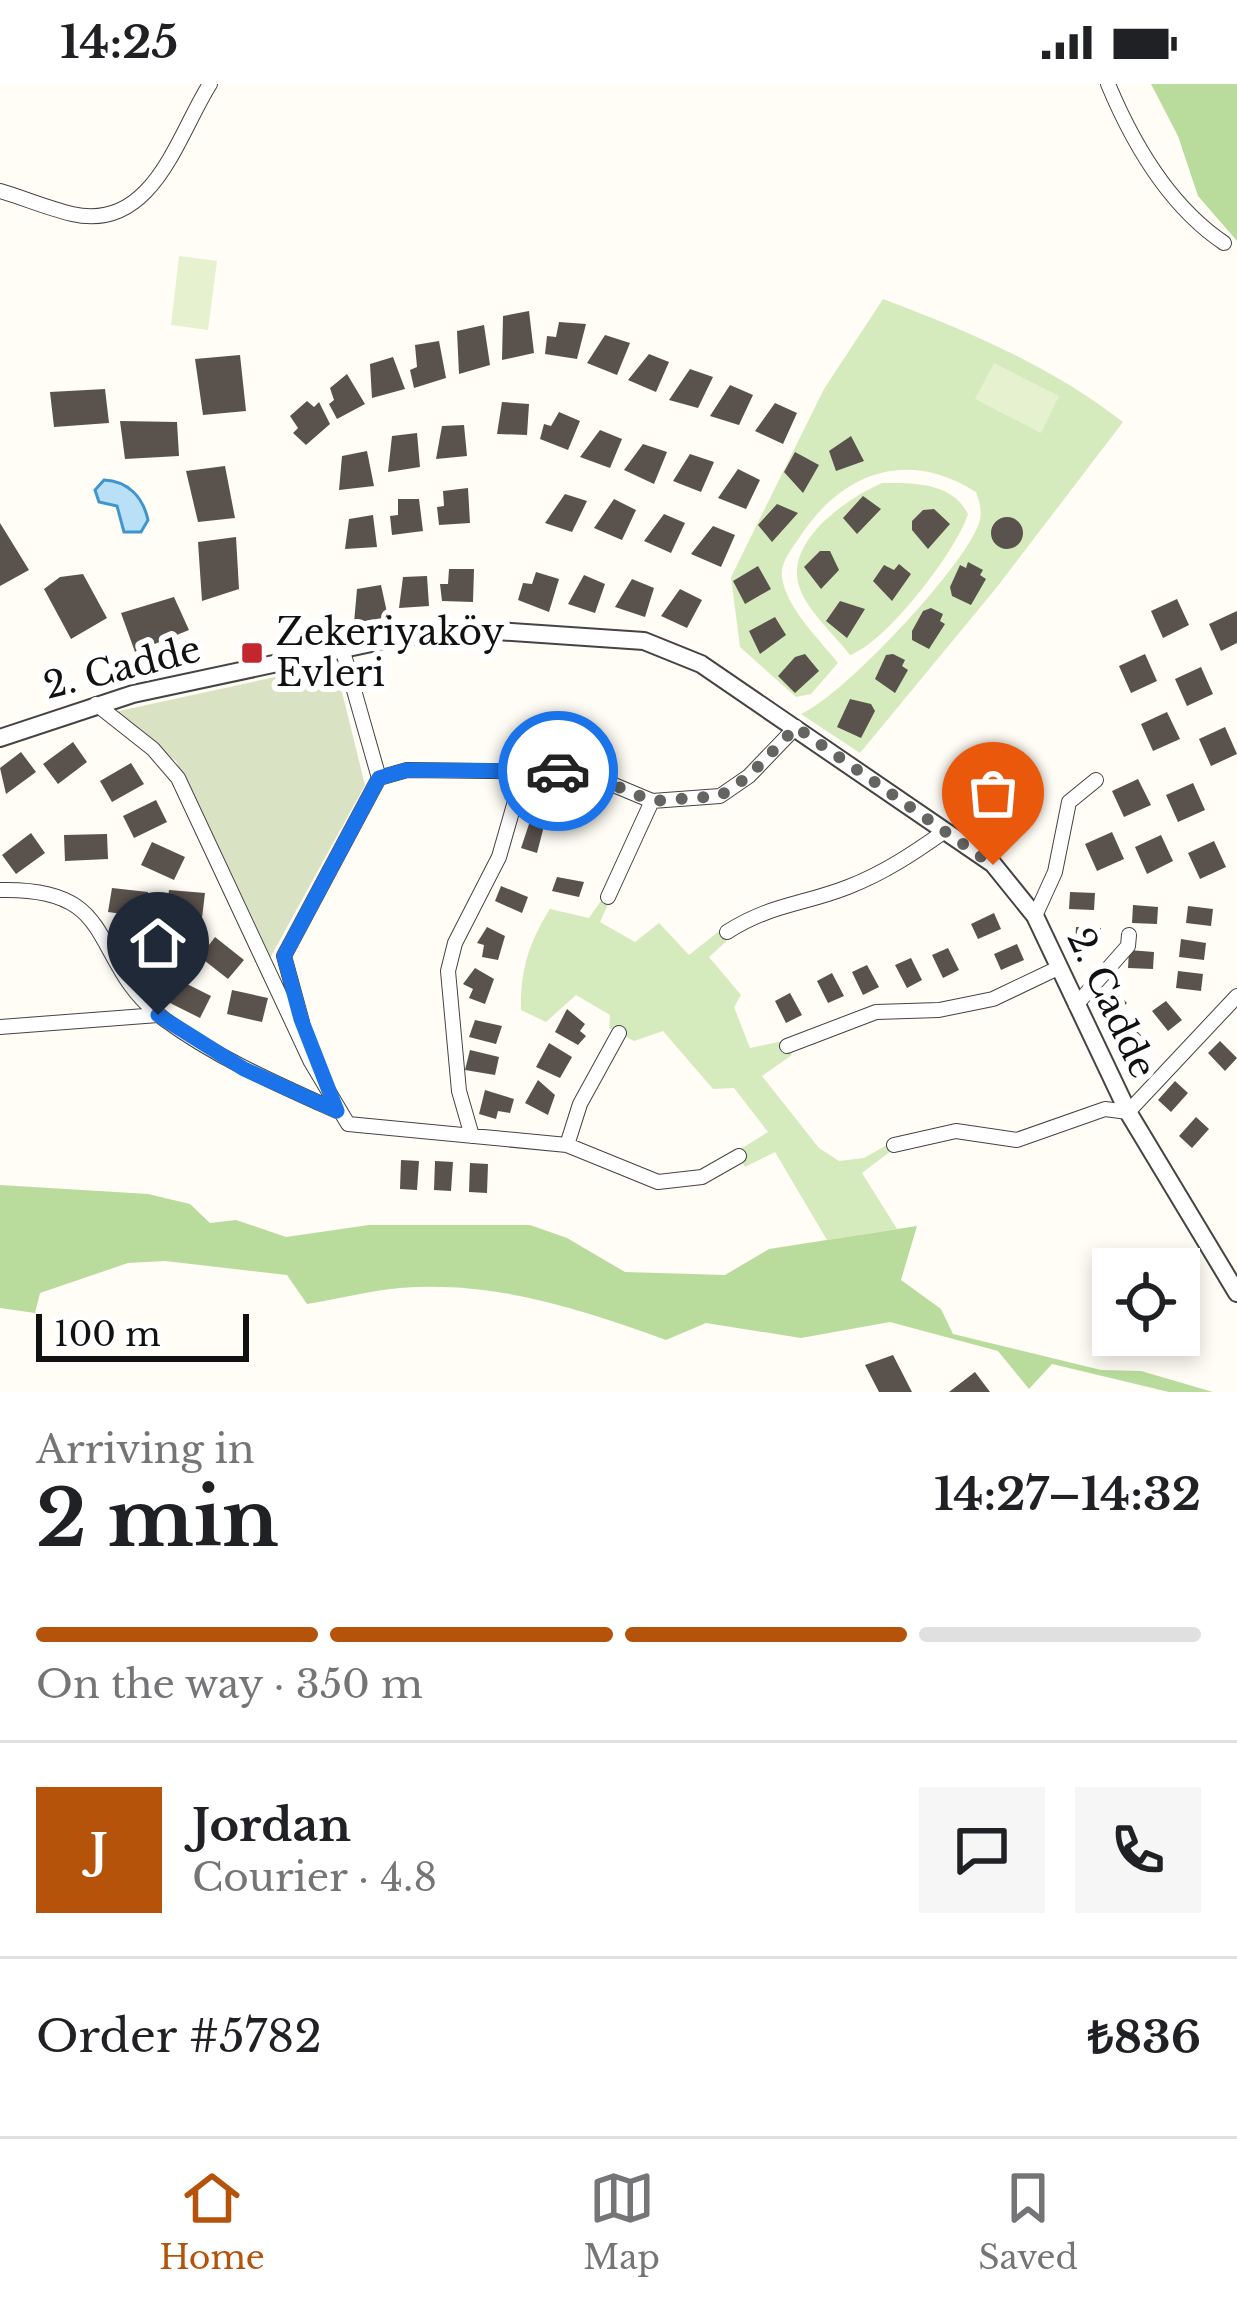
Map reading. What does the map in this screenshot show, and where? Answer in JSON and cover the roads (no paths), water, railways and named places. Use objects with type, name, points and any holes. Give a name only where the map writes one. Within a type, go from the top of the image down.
[{"type":"street","points":[[0,191],[77,216],[111,211],[141,196],[172,160],[210,84]]},
{"type":"street","points":[[1108,84],[1162,184],[1199,226],[1224,243]]},
{"type":"street","name":"2. Cadde","points":[[0,738],[96,704],[342,648],[452,631],[577,633],[644,641],[701,664],[993,865],[1035,916],[1127,1112],[1237,1293]]},
{"type":"street","points":[[337,1111],[301,1019],[284,956],[379,778],[342,648]]},
{"type":"street","points":[[96,704],[153,748],[178,778],[337,1111],[348,1124],[567,1145],[658,1182],[702,1177],[739,1156]]},
{"type":"street","points":[[379,778],[407,770],[583,772],[652,801],[720,796],[749,776],[796,727]]},
{"type":"street","points":[[472,1136],[459,1091],[448,970],[454,944],[499,857],[524,770]]},
{"type":"street","points":[[1035,916],[1055,872],[1069,802],[1096,780]]},
{"type":"street","points":[[608,897],[652,801]]},
{"type":"street","points":[[727,932],[764,908],[847,888],[900,863],[945,831]]},
{"type":"street","points":[[0,890],[42,889],[85,911],[136,994],[158,1015],[244,1069],[337,1111]]},
{"type":"street","points":[[1076,1005],[1128,946],[1129,934]]},
{"type":"street","points":[[787,1046],[876,1012],[939,1010],[993,999],[1058,968]]},
{"type":"street","points":[[894,1145],[956,1131],[1017,1140],[1105,1109],[1127,1112],[1237,996]]},
{"type":"street","points":[[0,1027],[158,1015]]},
{"type":"street","points":[[567,1145],[580,1104],[619,1034]]},
{"type":"water","points":[[104,480],[120,483],[138,498],[148,520],[141,532],[124,532],[117,506],[99,502],[95,490]]},
{"type":"place","name":"Zekeriyaköy Evleri","points":[[252,653]]}]
